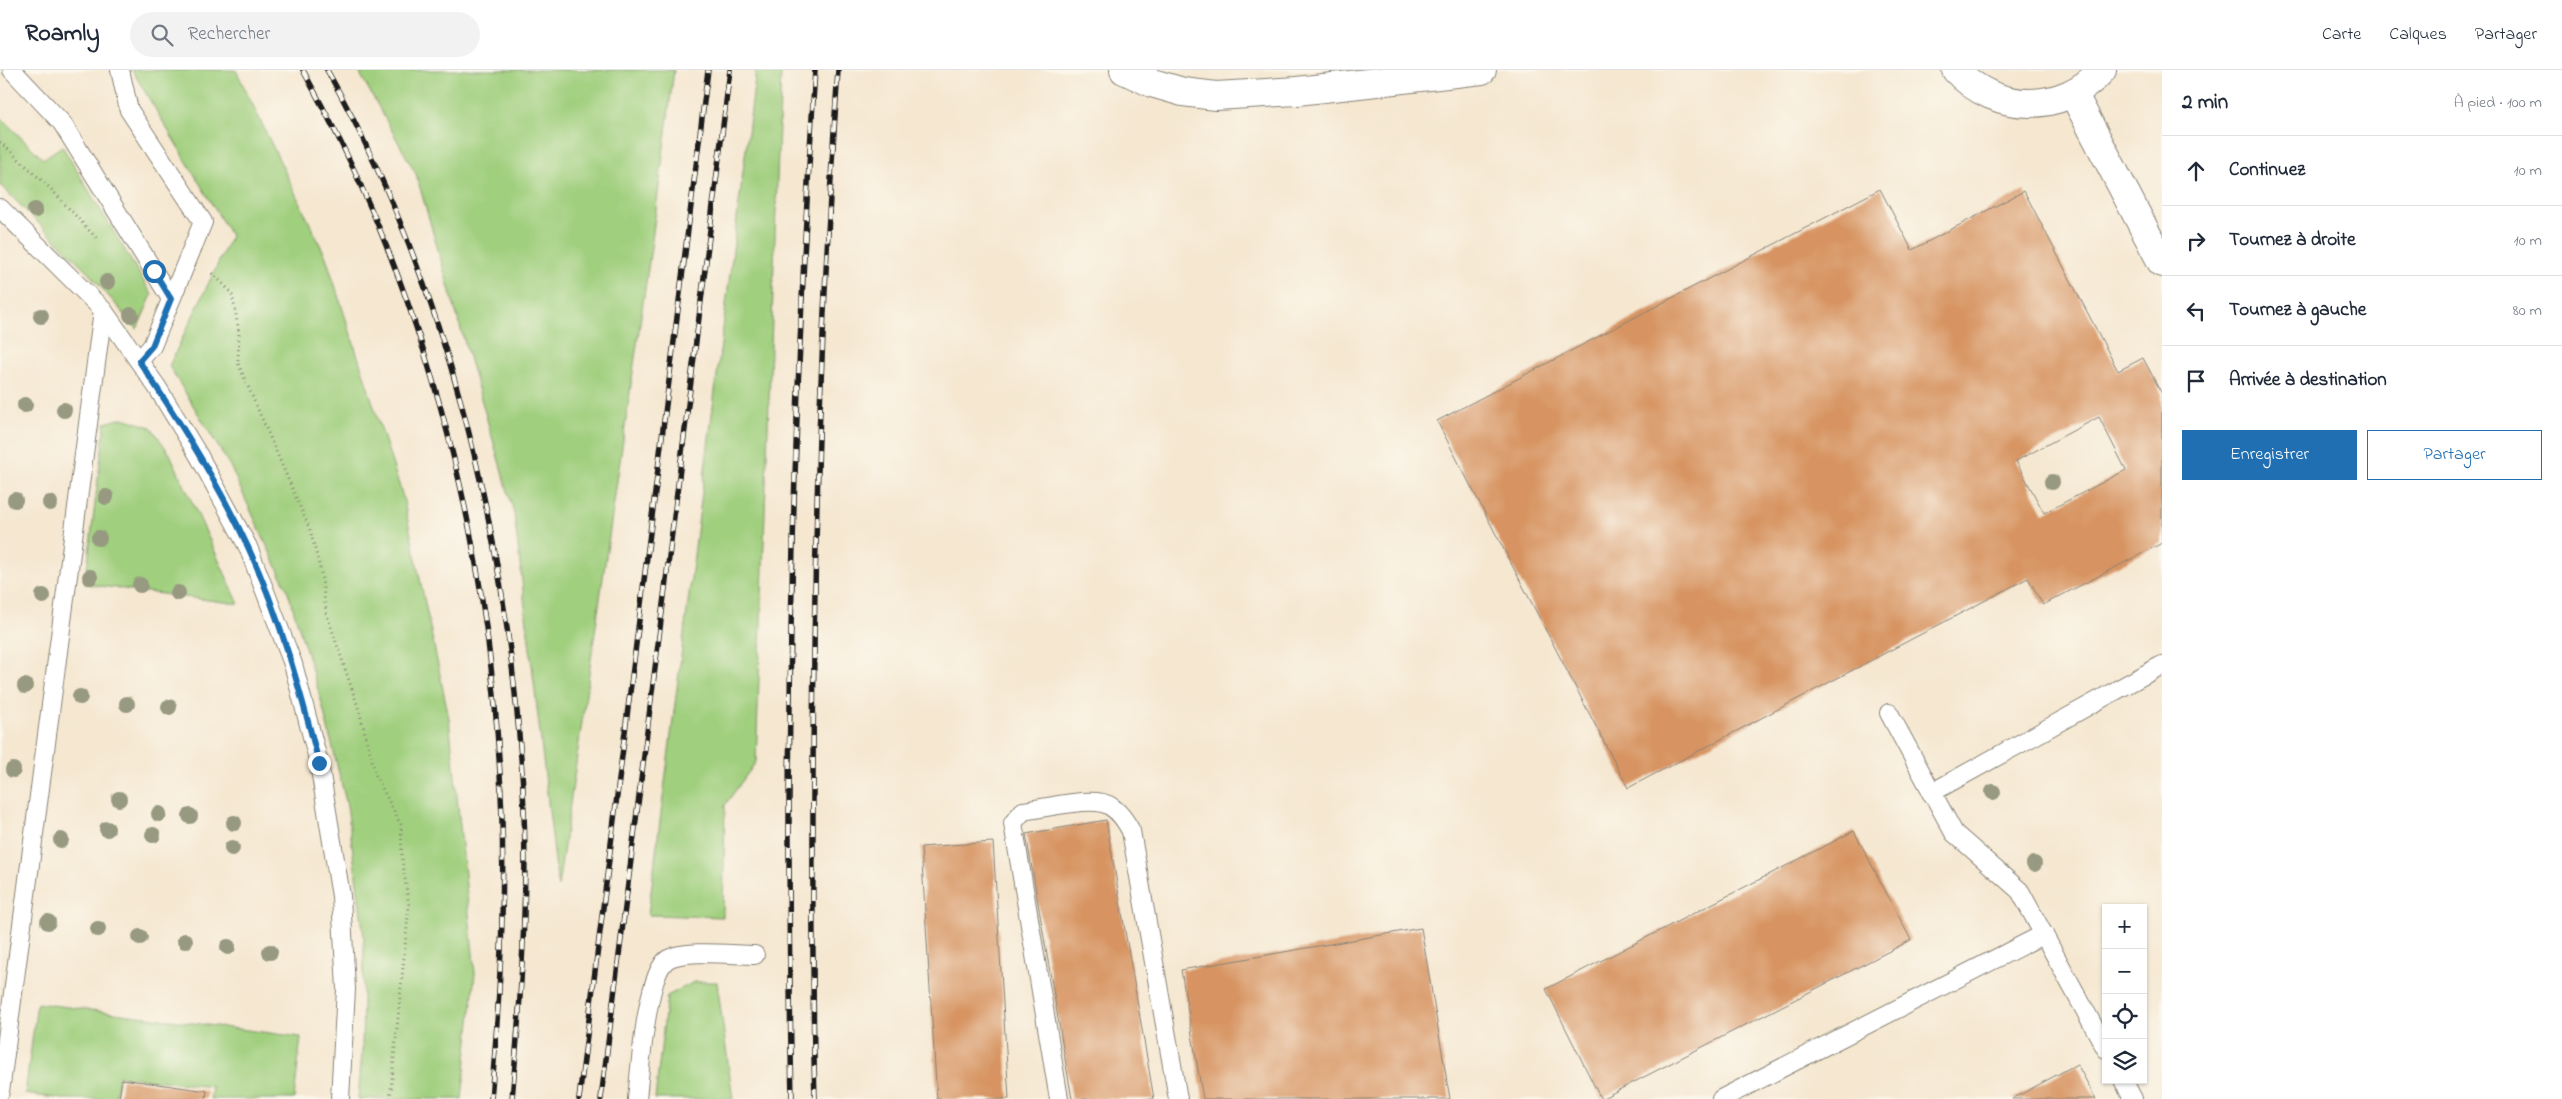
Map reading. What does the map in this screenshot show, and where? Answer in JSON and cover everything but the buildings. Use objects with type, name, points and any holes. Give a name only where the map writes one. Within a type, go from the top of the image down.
[{"type":"street","points":[[1124,70],[1152,83],[1183,92],[1216,96],[1297,92],[1482,70]]},
{"type":"street","points":[[1956,70],[1984,92],[2008,102],[2022,104],[2048,102],[2073,93],[2102,70]]},
{"type":"street","points":[[2073,93],[2162,263]]},
{"type":"lane","points":[[12,70],[62,123],[171,299]]},
{"type":"lane","points":[[120,70],[129,110],[203,222],[152,346],[139,361]]},
{"type":"lane","points":[[0,208],[103,310],[139,361],[199,456],[248,548],[293,664],[319,763],[340,896],[346,990],[340,1099]]},
{"type":"lane","points":[[0,1092],[103,310]]},
{"type":"lane","points":[[1931,793],[2162,665]]},
{"type":"lane","points":[[1889,713],[1954,833],[2020,891],[2102,1041]]},
{"type":"lane","points":[[1059,1099],[1013,823],[1023,811],[1098,802],[1114,808],[1124,817],[1131,831],[1178,1099]]},
{"type":"lane","points":[[1721,1099],[2044,934]]},
{"type":"lane","points":[[637,1099],[650,999],[660,967],[668,960],[683,954],[755,956]]},
{"type":"lane","points":[[2125,1084],[2133,1099]]},
{"type":"green space","points":[[132,70],[236,70],[326,257],[403,497],[449,718],[475,973],[462,1099],[358,1099],[362,1052],[364,938],[347,806],[320,696],[287,589],[230,466],[169,366],[231,236]]},
{"type":"green space","points":[[358,70],[674,70],[651,248],[558,887],[514,513],[416,174]]},
{"type":"green space","points":[[756,70],[781,70],[756,762],[725,805],[723,917],[648,915]]},
{"type":"green space","points":[[0,117],[43,159],[62,146],[152,295],[137,329],[87,271],[0,185]]},
{"type":"green space","points":[[123,418],[151,427],[170,454],[239,604],[85,584],[105,423]]},
{"type":"green space","points":[[694,982],[717,982],[733,1099],[655,1099],[667,996]]},
{"type":"green space","points":[[37,1003],[301,1037],[294,1099],[210,1099],[212,1087],[119,1076],[115,1099],[63,1099],[25,1094]]},
{"type":"railway","points":[[303,70],[339,138],[358,179],[387,248],[413,318],[455,462],[471,536],[493,684],[503,843],[502,929],[491,1099]]},
{"type":"railway","points":[[327,70],[368,150],[404,232],[435,317],[461,403],[483,491],[500,579],[521,758],[525,843],[522,971],[512,1099]]},
{"type":"railway","points":[[579,1099],[708,70]]},
{"type":"railway","points":[[601,1099],[730,70]]},
{"type":"railway","points":[[792,1099],[789,841],[792,584],[801,327],[815,70]]},
{"type":"railway","points":[[815,1099],[813,708],[816,526],[827,252],[838,70]]},
{"type":"route","points":[[154,271],[171,299],[152,346],[139,361],[199,456],[248,548],[293,664],[319,763]]}]
